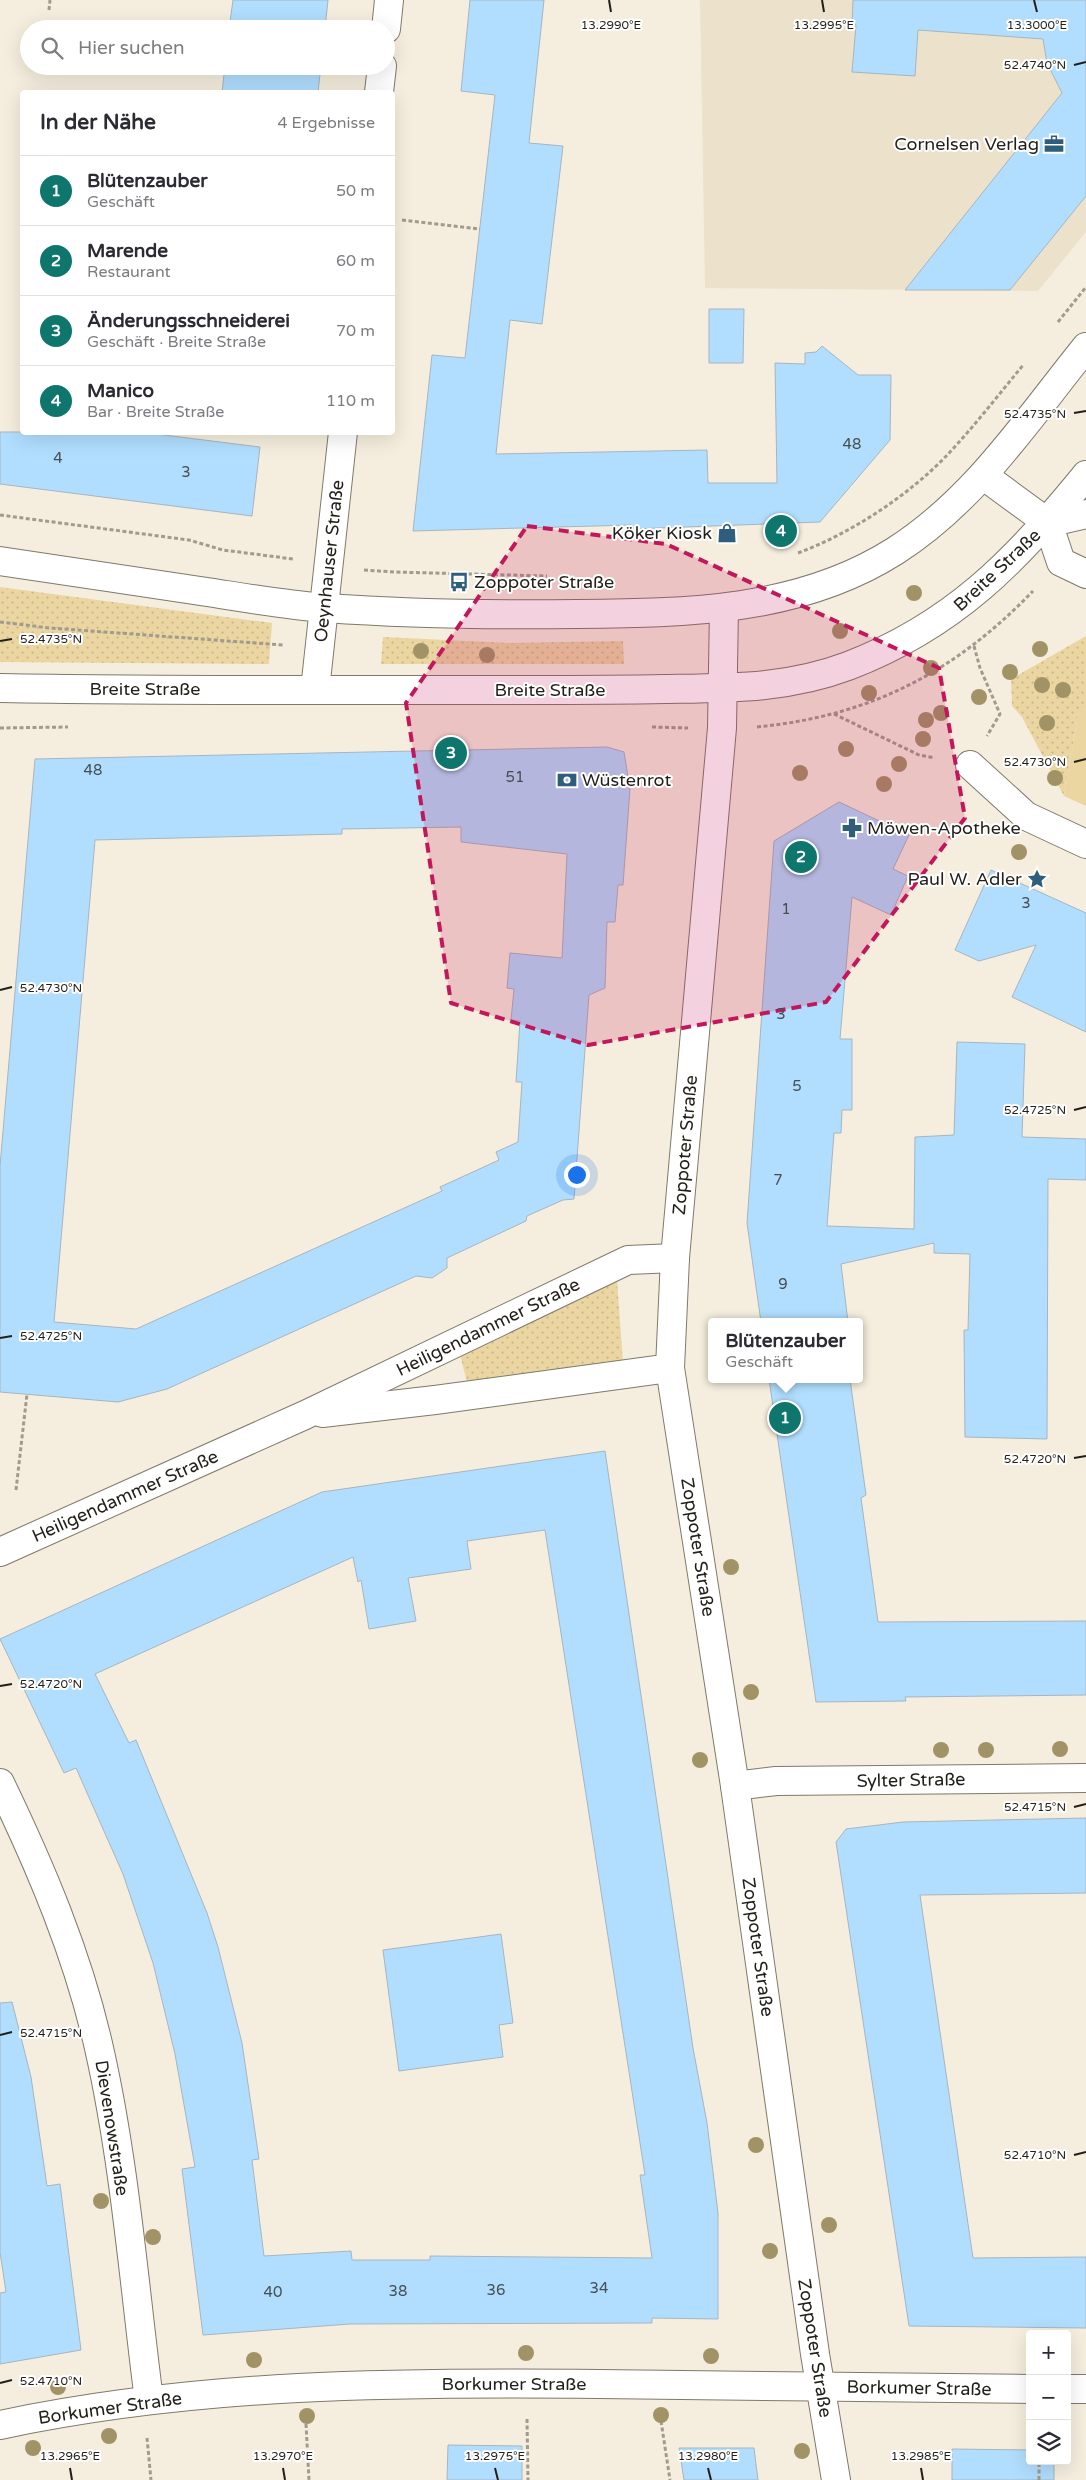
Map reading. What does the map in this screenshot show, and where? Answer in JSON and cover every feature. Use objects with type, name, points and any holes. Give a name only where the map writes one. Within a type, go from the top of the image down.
[{"type":"street","points":[[387,20],[389,0]]},
{"type":"street","points":[[379,90],[381,75]]},
{"type":"street","points":[[0,561],[324,608],[518,615],[638,614],[724,608],[799,595],[845,578],[893,552],[924,530],[984,476],[1086,347]]},
{"type":"street","name":"Oeynhauser Straße","points":[[315,690],[343,435]]},
{"type":"street","name":"Breite Straße","points":[[0,688],[315,690],[723,688],[787,684],[848,666],[904,642],[946,617],[966,601],[1048,523],[1086,475]]},
{"type":"street","points":[[984,476],[1048,523],[1061,562],[1086,574]]},
{"type":"street","points":[[1048,523],[1086,514]]},
{"type":"street","name":"Zoppoter Straße","points":[[724,608],[722,728],[676,1258],[670,1368],[736,1786],[820,2386],[836,2480]]},
{"type":"street","points":[[970,765],[1026,816],[1086,844]]},
{"type":"street","name":"Heiligendammer Straße","points":[[0,1552],[306,1415],[628,1260],[676,1258]]},
{"type":"street","name":"Heiligendammer Straße","points":[[306,1415],[361,1410],[670,1368]]},
{"type":"street","name":"Sylter Straße","points":[[736,1786],[776,1781],[1086,1778]]},
{"type":"street","name":"Dievenowstraße","points":[[0,1783],[54,1902],[73,1954],[99,2048],[116,2140],[149,2400]]},
{"type":"street","name":"Borkumer Straße","points":[[0,2425],[149,2400],[320,2387],[463,2383],[1026,2389]]},
{"type":"street","points":[[1071,2389],[1086,2390]]},
{"type":"path","points":[[49,10],[50,0]]},
{"type":"path","points":[[402,220],[480,229]]},
{"type":"path","points":[[791,555],[840,535],[878,511],[909,488],[949,453],[1028,359]]},
{"type":"path","points":[[0,515],[188,540],[223,550],[292,559]]},
{"type":"path","points":[[394,572],[548,576]]},
{"type":"path","points":[[0,622],[50,628],[286,646]]},
{"type":"path","points":[[974,646],[980,668],[1000,714]]},
{"type":"path","points":[[833,714],[919,755]]},
{"type":"path","points":[[16,1490],[27,1394]]},
{"type":"path","points":[[527,2419],[528,2480]]},
{"type":"path","points":[[662,2421],[670,2480]]},
{"type":"path","points":[[306,2424],[309,2480]]},
{"type":"path","points":[[147,2438],[151,2480]]},
{"type":"path","points":[[1039,2465],[1039,2480]]},
{"type":"highlighted area","points":[[527,526],[666,544],[939,668],[965,818],[826,1002],[588,1045],[451,1003],[406,703]]},
{"type":"shaded area","points":[[700,0],[1086,0],[1086,232],[1038,291],[705,288]]},
{"type":"shaded area","points":[[0,587],[272,623],[269,664],[0,662]]},
{"type":"shaded area","points":[[1086,636],[1086,709],[1078,715],[1064,796],[1022,717],[1012,706],[1011,679]]},
{"type":"shaded area","points":[[383,637],[509,643],[623,641],[624,664],[381,664]]},
{"type":"shaded area","points":[[1086,709],[1086,806],[1064,796],[1078,715]]},
{"type":"shaded area","points":[[617,1280],[623,1363],[468,1386],[459,1351]]},
{"type":"building","points":[[233,0],[328,0],[326,20],[230,20]]},
{"type":"building","points":[[470,0],[544,0],[529,143],[563,146],[542,324],[510,320],[496,454],[707,450],[708,483],[777,483],[775,363],[805,364],[805,353],[816,352],[822,346],[858,375],[891,375],[890,440],[820,522],[632,529],[631,525],[413,531],[432,355],[465,358],[495,95],[461,91]]},
{"type":"building","name":"Cornelsen Verlag","points":[[853,0],[1086,0],[1086,196],[1010,290],[905,290],[1062,93],[1047,63],[1043,39],[918,30],[915,76],[852,72],[856,25],[852,25]]},
{"type":"building","points":[[224,75],[320,75],[318,90],[222,90]]},
{"type":"building","points":[[709,309],[744,309],[743,363],[709,363]]},
{"type":"building","points":[[0,432],[20,432],[20,435],[164,435],[260,447],[252,516],[0,484]]},
{"type":"building","points":[[607,747],[624,752],[630,789],[623,885],[618,885],[615,922],[607,922],[605,988],[589,995],[574,1199],[563,1200],[527,1216],[526,1221],[447,1258],[447,1268],[432,1278],[416,1276],[167,1389],[118,1402],[0,1392],[0,1166],[35,759]],"holes":[[[461,827],[461,842],[567,854],[562,958],[510,953],[507,988],[514,989],[511,1020],[520,1021],[516,1082],[522,1082],[518,1142],[496,1152],[499,1160],[440,1187],[442,1191],[136,1329],[54,1322],[95,840],[342,834],[342,829]]]},
{"type":"building","points":[[839,802],[909,835],[893,869],[908,876],[891,915],[852,897],[840,1039],[852,1039],[852,1110],[842,1110],[841,1133],[834,1133],[827,1226],[914,1229],[915,1137],[954,1135],[957,1042],[1025,1044],[1022,1137],[1086,1139],[1086,1180],[1048,1179],[1047,1439],[965,1437],[964,1330],[968,1330],[970,1254],[934,1253],[934,1243],[841,1264],[848,1318],[760,1318],[747,1223],[774,841]]},
{"type":"building","points":[[991,870],[1086,913],[1086,1032],[1012,997],[1036,945],[979,961],[955,950]]},
{"type":"building","points":[[770,1383],[851,1383],[866,1495],[861,1498],[878,1622],[1086,1621],[1086,1695],[905,1697],[906,1701],[816,1702]]},
{"type":"building","points":[[605,1451],[693,2048],[707,2123],[718,2213],[718,2319],[652,2318],[652,2323],[350,2324],[203,2335],[182,2169],[195,2167],[175,2054],[153,1963],[123,1874],[76,1768],[64,1773],[0,1639],[322,1492]],"holes":[[[545,1530],[645,2175],[640,2175],[652,2258],[430,2256],[430,2260],[352,2260],[351,2251],[264,2256],[252,2160],[259,2159],[242,2043],[218,1947],[207,1913],[136,1740],[129,1743],[95,1674],[353,1557],[358,1582],[361,1580],[369,1629],[416,1621],[408,1578],[471,1569],[467,1541]]]},
{"type":"building","points":[[1086,1818],[1086,1893],[920,1895],[973,2258],[1086,2257],[1086,2328],[909,2326],[836,1842],[846,1829],[903,1822]]},
{"type":"building","points":[[501,1934],[513,2023],[499,2025],[503,2057],[399,2071],[383,1950]]},
{"type":"building","points":[[12,2002],[31,2077],[47,2186],[60,2184],[81,2350],[0,2364],[0,2293],[6,2292],[0,2252],[0,2003]]},
{"type":"building","points":[[448,2445],[522,2446],[522,2480],[447,2480]]},
{"type":"building","points":[[679,2448],[754,2448],[758,2480],[684,2480]]},
{"type":"building","points":[[952,2449],[1026,2450],[1026,2465],[1054,2465],[1054,2480],[952,2480]]},
{"type":"place","name":"Cornelsen Verlag","points":[[1054,144]]},
{"type":"place","name":"Manico","points":[[781,531]]},
{"type":"place","name":"Köker Kiosk","points":[[727,533]]},
{"type":"place","name":"Zoppoter Straße","points":[[459,582]]},
{"type":"place","name":"Änderungsschneiderei","points":[[451,753]]},
{"type":"place","name":"Wüstenrot","points":[[567,780]]},
{"type":"place","name":"Möwen-Apotheke","points":[[852,828]]},
{"type":"place","name":"Marende","points":[[801,857]]},
{"type":"place","name":"Paul W. Adler","points":[[1037,879]]},
{"type":"place","name":"Blütenzauber","points":[[785,1418]]}]
